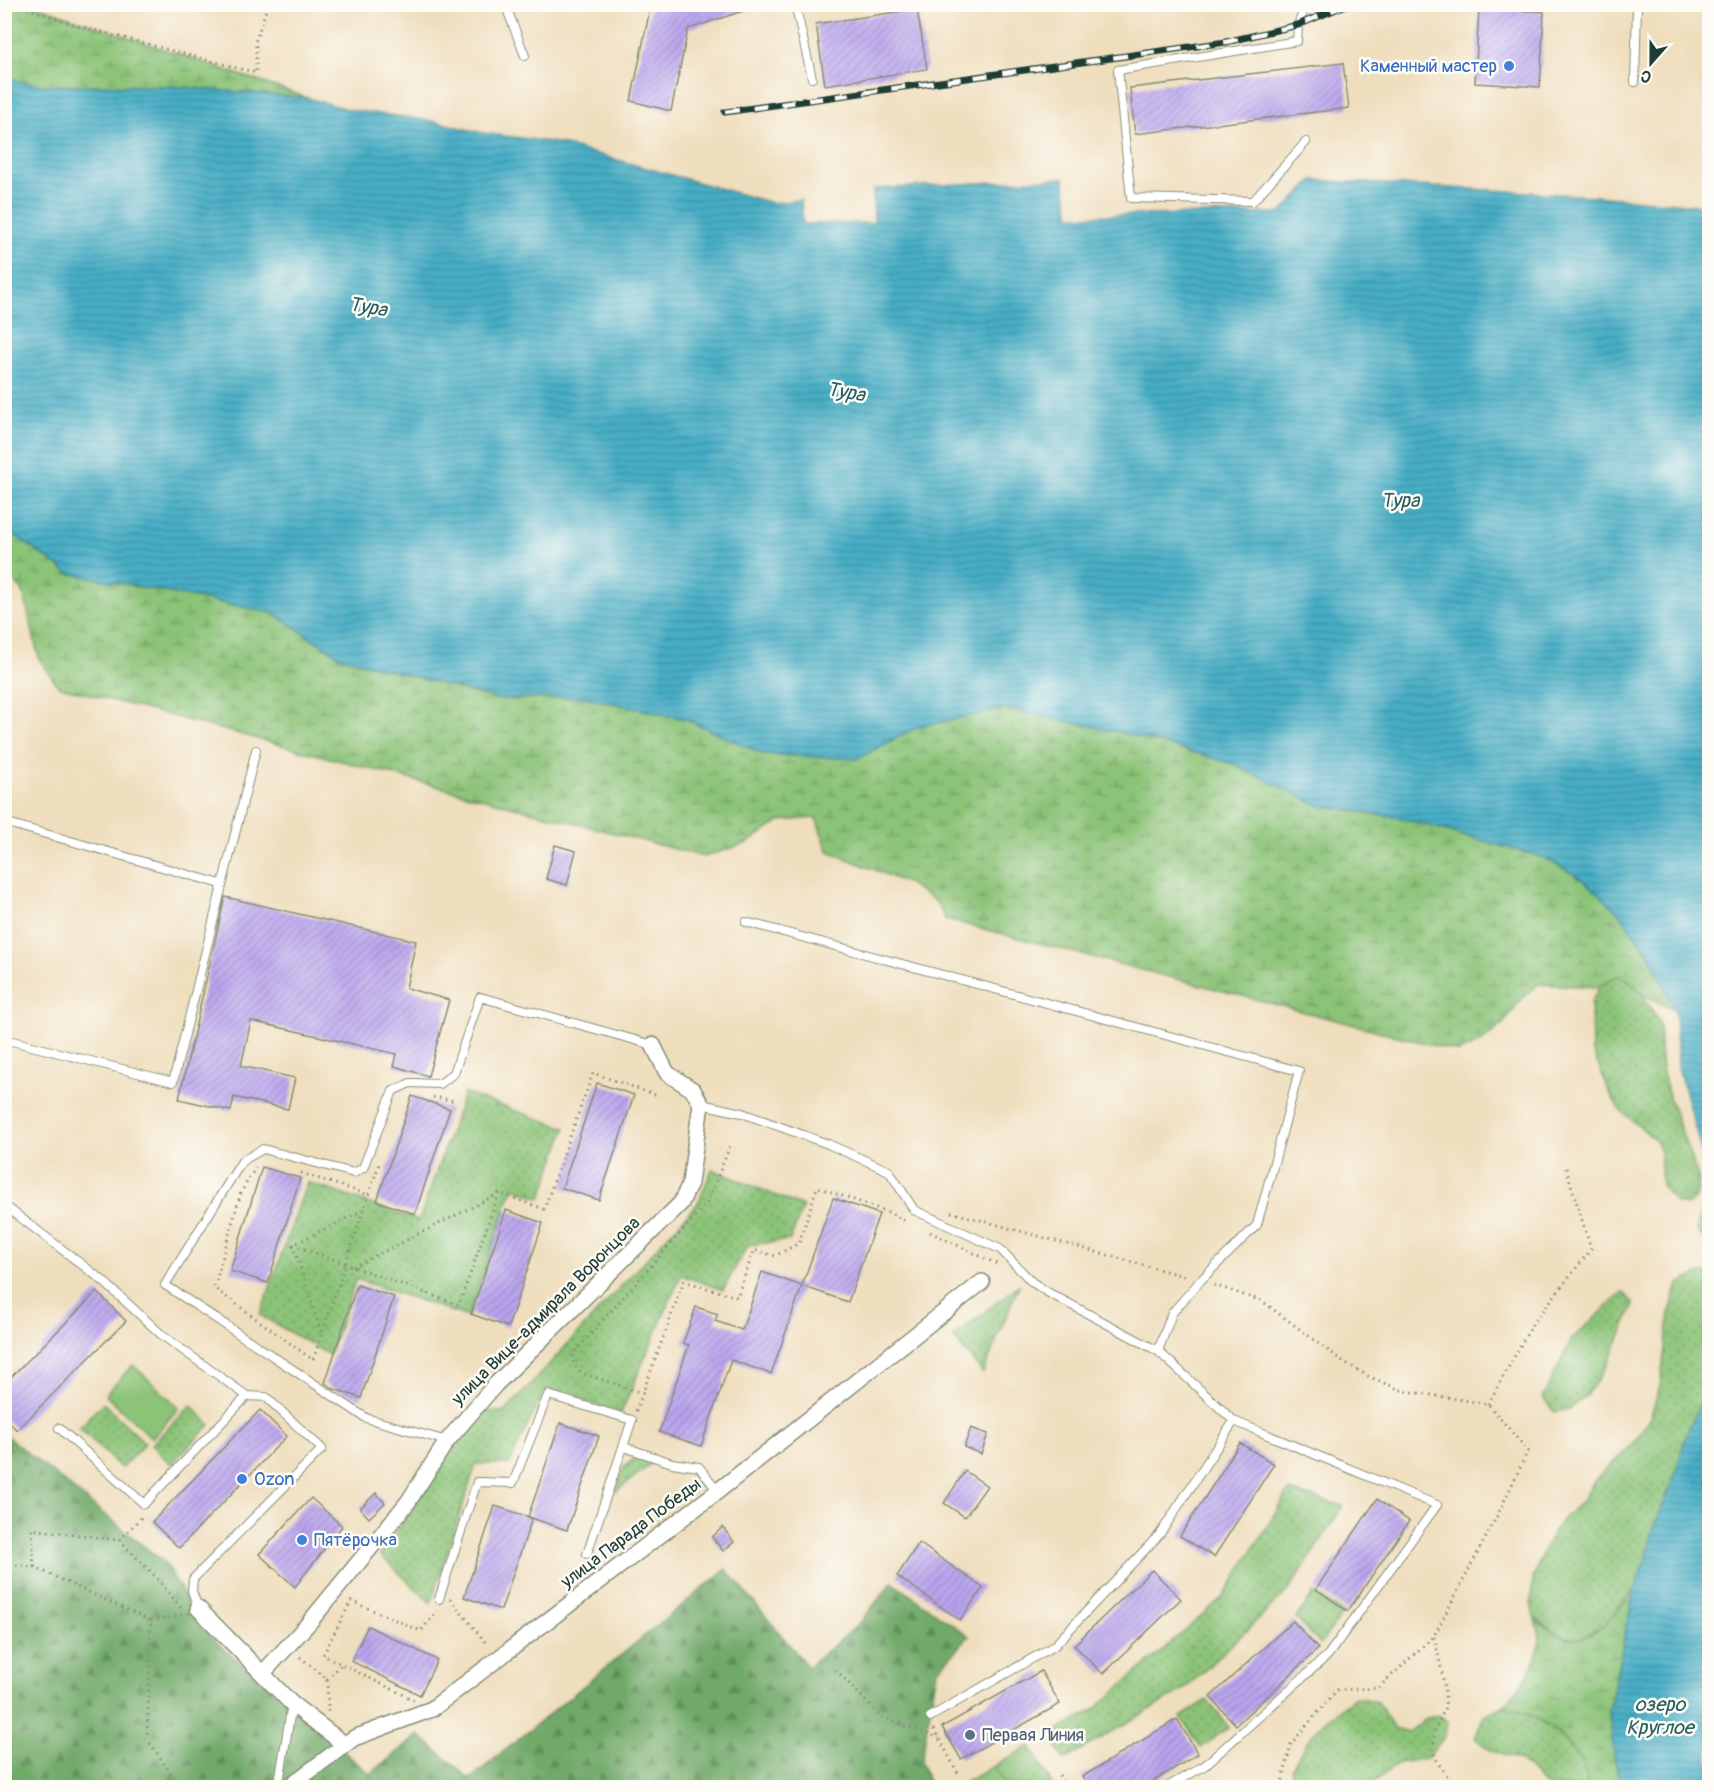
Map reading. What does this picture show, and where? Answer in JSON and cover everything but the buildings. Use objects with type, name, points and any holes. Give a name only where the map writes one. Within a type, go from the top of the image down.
[{"type":"street","points":[[653,1045],[667,1073],[693,1090],[701,1104]]},
{"type":"street","name":"улица Вице-адмирала Воронцова","points":[[263,1674],[408,1502],[447,1441],[495,1385],[681,1203],[690,1183],[701,1104]]},
{"type":"street","name":"улица Парада Победы","points":[[287,1788],[354,1738],[432,1709],[718,1491],[982,1282]]},
{"type":"street","points":[[192,1611],[263,1674],[292,1704],[344,1744]]},
{"type":"lane","points":[[504,4],[525,56]]},
{"type":"lane","points":[[812,78],[795,7],[815,4]]},
{"type":"lane","points":[[1306,4],[1298,24],[1297,41],[1118,70],[1131,198],[1253,201],[1306,142]]},
{"type":"lane","points":[[1635,82],[1637,5],[1640,4]]},
{"type":"lane","points":[[4,1038],[173,1082],[256,750]]},
{"type":"lane","points":[[4,822],[221,884]]},
{"type":"lane","points":[[746,922],[1299,1071],[1257,1225],[1201,1280],[1172,1313],[1158,1351]]},
{"type":"lane","points":[[447,1441],[366,1418],[165,1285],[242,1161],[263,1149],[354,1173],[363,1168],[393,1091],[410,1083],[440,1084],[454,1073],[480,997],[653,1045]]},
{"type":"lane","points":[[701,1104],[742,1113],[828,1144],[889,1171],[914,1210],[1000,1248],[1032,1282],[1158,1351],[1234,1421],[1437,1505],[1328,1655],[1204,1766],[1165,1788]]},
{"type":"lane","points":[[4,1206],[102,1280],[163,1336],[247,1396],[266,1397],[322,1449],[194,1580],[192,1611]]},
{"type":"lane","points":[[440,1602],[477,1482],[513,1483],[548,1395],[632,1420],[588,1554]]},
{"type":"lane","points":[[59,1428],[144,1504],[247,1396]]},
{"type":"lane","points":[[930,1717],[1054,1646],[1160,1534],[1234,1421]]},
{"type":"lane","points":[[624,1447],[672,1463],[699,1467],[718,1491]]},
{"type":"lane","points":[[278,1788],[292,1704]]},
{"type":"path","points":[[16,4],[75,25],[256,73],[256,40],[268,4]]},
{"type":"path","points":[[353,1267],[499,1193],[544,1209],[593,1073],[656,1095]]},
{"type":"path","points":[[424,1096],[455,1101]]},
{"type":"path","points":[[643,1393],[581,1373],[574,1365],[573,1354],[707,1203],[730,1146]]},
{"type":"path","points":[[260,1160],[241,1192],[214,1288],[313,1360],[379,1164]]},
{"type":"path","points":[[1488,1404],[1532,1325],[1592,1249],[1565,1165]]},
{"type":"path","points":[[292,1170],[369,1195]]},
{"type":"path","points":[[632,1420],[684,1281],[737,1298],[754,1250],[775,1256],[800,1243],[817,1187],[888,1212],[909,1222]]},
{"type":"path","points":[[293,1245],[459,1305],[499,1193]]},
{"type":"path","points":[[293,1245],[363,1209]]},
{"type":"path","points":[[945,1210],[1201,1280],[1262,1301],[1341,1360],[1368,1376],[1400,1390],[1488,1404],[1528,1451],[1434,1636],[1378,1688],[1337,1690],[1292,1744],[1281,1788]]},
{"type":"path","points":[[929,1232],[1001,1266]]},
{"type":"path","points":[[293,1245],[322,1334]]},
{"type":"path","points":[[119,1540],[152,1507]]},
{"type":"path","points":[[34,1567],[32,1529],[119,1540],[192,1611]]},
{"type":"path","points":[[4,1564],[34,1567],[151,1621],[192,1611]]},
{"type":"path","points":[[448,1596],[487,1644]]},
{"type":"path","points":[[432,1709],[324,1655],[351,1601],[421,1631],[440,1602]]},
{"type":"path","points":[[151,1621],[147,1739],[181,1788]]},
{"type":"path","points":[[1434,1636],[1441,1664],[1445,1706],[1435,1730],[1433,1753],[1443,1773],[1459,1788]]},
{"type":"path","points":[[287,1647],[327,1679]]},
{"type":"path","points":[[328,1732],[327,1679],[343,1664]]},
{"type":"path","points":[[836,1670],[880,1716],[939,1738]]},
{"type":"path","points":[[930,1717],[959,1775]]},
{"type":"path","points":[[1059,1775],[1067,1788]]},
{"type":"green space","points":[[4,5],[34,5],[308,98],[171,86],[41,85],[5,78]]},
{"type":"green space","points":[[4,525],[14,535],[68,573],[273,613],[341,657],[497,699],[586,697],[688,720],[763,754],[857,759],[917,727],[1005,708],[1124,733],[1234,764],[1320,806],[1401,818],[1545,858],[1584,880],[1620,914],[1649,954],[1675,1010],[1642,994],[1629,980],[1619,975],[1599,987],[1538,984],[1518,1003],[1502,1025],[1482,1041],[1459,1052],[945,919],[936,902],[909,884],[828,851],[816,818],[781,821],[747,843],[704,857],[58,686],[39,659],[23,591],[5,572]]},
{"type":"green space","points":[[1619,974],[1629,980],[1642,994],[1659,1022],[1664,1077],[1699,1180],[1697,1194],[1689,1205],[1676,1203],[1663,1188],[1660,1174],[1661,1153],[1654,1139],[1619,1109],[1592,1050],[1591,1003],[1599,987]]},
{"type":"green space","points":[[464,1093],[566,1128],[541,1198],[513,1188],[468,1317],[356,1279],[329,1355],[260,1315],[307,1182],[419,1221]]},
{"type":"green space","points":[[712,1169],[803,1207],[790,1240],[748,1245],[723,1290],[681,1275],[621,1413],[546,1389],[509,1464],[476,1464],[431,1603],[380,1555],[480,1411],[505,1412],[698,1203]]},
{"type":"green space","points":[[1709,1207],[1709,1248],[1697,1229],[1700,1213]]},
{"type":"green space","points":[[1709,1273],[1709,1384],[1684,1440],[1678,1468],[1654,1527],[1647,1556],[1634,1590],[1605,1625],[1581,1639],[1562,1637],[1534,1617],[1531,1603],[1533,1579],[1543,1551],[1559,1523],[1582,1501],[1594,1481],[1631,1446],[1650,1418],[1660,1386],[1670,1312],[1678,1284],[1698,1274]]},
{"type":"green space","points":[[1019,1285],[983,1373],[953,1337]]},
{"type":"green space","points":[[1623,1292],[1634,1304],[1601,1374],[1583,1398],[1572,1407],[1554,1412],[1543,1397],[1572,1339]]},
{"type":"green space","points":[[133,1365],[179,1408],[152,1438],[105,1395]]},
{"type":"green space","points":[[103,1403],[145,1443],[121,1468],[79,1428]]},
{"type":"green space","points":[[191,1405],[210,1425],[171,1464],[151,1445]]},
{"type":"green space","points":[[4,1434],[165,1563],[208,1635],[370,1774],[419,1735],[470,1779],[726,1569],[808,1667],[859,1624],[892,1582],[969,1636],[937,1671],[921,1762],[930,1787],[5,1787]]},
{"type":"green space","points":[[640,1457],[653,1462],[616,1492],[625,1467]]},
{"type":"green space","points":[[1289,1491],[1343,1506],[1289,1590],[1185,1689],[1064,1760],[1049,1735],[1093,1711],[1224,1596]]},
{"type":"green space","points":[[1634,1590],[1609,1711],[1620,1787],[1587,1787],[1582,1765],[1560,1735],[1540,1720],[1503,1706],[1516,1692],[1535,1658],[1540,1637],[1534,1617],[1560,1636],[1572,1639],[1583,1638],[1603,1626]]},
{"type":"green space","points":[[1314,1593],[1343,1613],[1320,1644],[1296,1618]]},
{"type":"green space","points":[[1355,1697],[1378,1702],[1393,1728],[1409,1732],[1426,1718],[1438,1715],[1448,1721],[1443,1739],[1427,1758],[1399,1763],[1367,1787],[1297,1787],[1291,1770],[1304,1746],[1325,1722]]},
{"type":"green space","points":[[1207,1700],[1229,1727],[1201,1748],[1181,1717]]},
{"type":"green space","points":[[1503,1706],[1540,1720],[1560,1735],[1582,1765],[1587,1787],[1547,1787],[1520,1760],[1491,1751],[1475,1738],[1484,1715]]},
{"type":"green space","points":[[1030,1746],[1054,1787],[1006,1787],[994,1766]]},
{"type":"green space","points":[[994,1766],[1006,1787],[957,1787]]},
{"type":"water","name":"Тура","points":[[5,78],[41,85],[171,86],[308,98],[351,110],[433,121],[483,133],[557,143],[772,203],[801,200],[803,224],[874,223],[873,189],[1064,178],[1070,216],[1281,213],[1313,180],[1595,196],[1709,206],[1709,1179],[1678,1067],[1675,1010],[1649,954],[1620,914],[1584,880],[1545,858],[1401,818],[1320,806],[1234,764],[1124,733],[1005,709],[917,727],[857,759],[763,754],[688,720],[586,697],[497,699],[341,657],[273,613],[68,573],[14,535],[5,525]]},
{"type":"water","name":"озеро Круглое","points":[[1709,1384],[1709,1787],[1620,1787],[1609,1711],[1634,1590],[1647,1556],[1654,1527],[1678,1468],[1684,1440]]},
{"type":"railway","points":[[725,112],[1226,42],[1298,25],[1348,4]]},
{"type":"place","name":"Каменный мастер","points":[[1509,66]]},
{"type":"place","name":"Ozon","points":[[242,1479]]},
{"type":"place","name":"Пятёрочка","points":[[302,1540]]},
{"type":"place","name":"Первая Линия","points":[[970,1735]]}]
